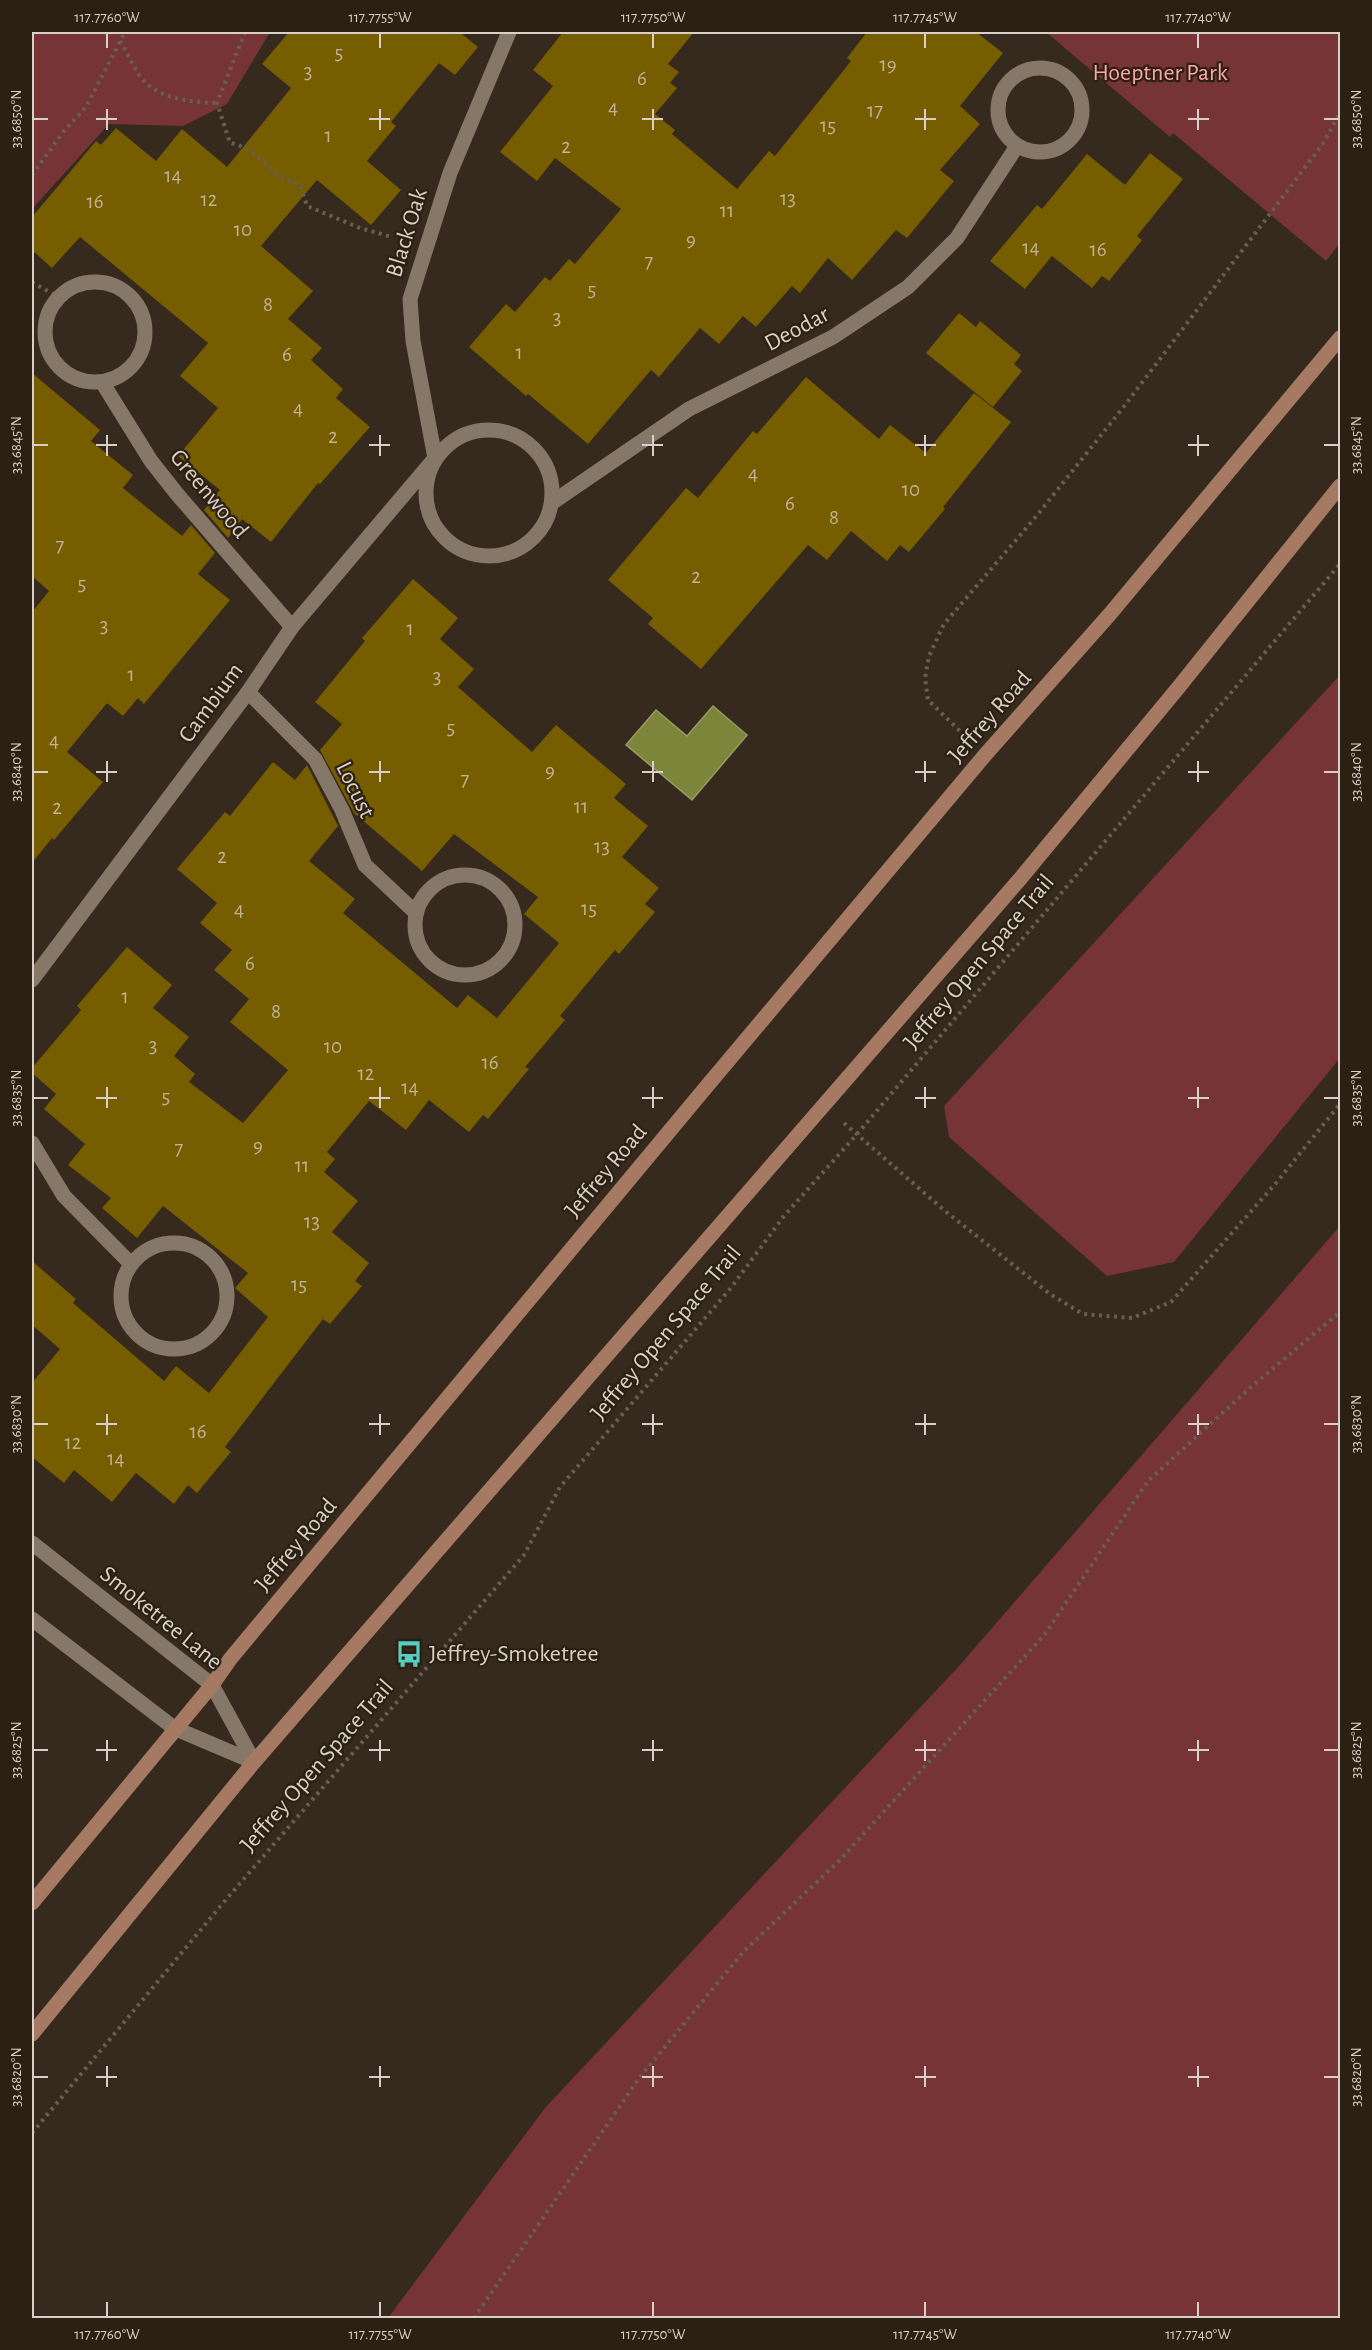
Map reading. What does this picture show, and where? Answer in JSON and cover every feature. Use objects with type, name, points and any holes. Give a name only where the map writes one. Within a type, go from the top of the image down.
[{"type":"main road","name":"Jeffrey Road","points":[[32,1903],[174,1728],[694,1101],[985,755],[1110,614],[1341,338]]},
{"type":"main road","points":[[32,2034],[254,1762],[1020,879],[1341,486]]},
{"type":"street","name":"Black Oak","points":[[435,458],[413,341],[410,299],[450,172],[509,32]]},
{"type":"street","points":[[1053,69],[1075,86],[1082,112],[1079,126],[1071,139],[1059,148],[1045,152],[1031,152],[1017,146],[1000,126],[997,112],[998,99],[1004,86],[1014,76],[1026,70],[1053,69]]},
{"type":"street","name":"Deodar","points":[[553,502],[689,409],[833,337],[908,287],[957,238],[1017,146]]},
{"type":"street","points":[[106,282],[122,289],[135,300],[144,316],[146,334],[142,351],[133,366],[119,377],[102,382],[87,382],[72,377],[59,368],[50,355],[45,340],[44,325],[49,310],[58,297],[80,284],[106,282]]},
{"type":"street","name":"Greenwood","points":[[102,382],[151,461],[292,627]]},
{"type":"street","points":[[489,430],[511,433],[530,444],[544,460],[552,481],[553,502],[546,523],[533,540],[516,552],[496,557],[475,556],[456,548],[440,535],[429,517],[425,498],[427,477],[435,458],[450,443],[468,433],[489,430]]},
{"type":"street","name":"Cambium","points":[[32,980],[248,692],[292,627],[435,458]]},
{"type":"street","name":"Locust","points":[[248,692],[315,759],[342,810],[365,865],[415,912]]},
{"type":"street","points":[[466,874],[483,877],[498,886],[508,900],[514,915],[515,932],[510,948],[500,962],[486,971],[470,975],[454,975],[439,969],[426,958],[417,944],[414,928],[415,912],[422,897],[434,884],[449,877],[466,874]]},
{"type":"street","points":[[32,1143],[64,1196],[131,1264]]},
{"type":"street","points":[[162,1243],[180,1243],[198,1248],[212,1258],[223,1273],[228,1292],[226,1310],[218,1326],[205,1339],[188,1347],[171,1349],[155,1346],[141,1338],[129,1326],[122,1311],[120,1294],[123,1278],[131,1264],[144,1251],[162,1243]]},
{"type":"street","name":"Smoketree Lane","points":[[32,1543],[212,1685],[254,1762]]},
{"type":"street","points":[[32,1619],[174,1728],[254,1762]]},
{"type":"path","points":[[32,175],[64,131],[86,107],[125,32]]},
{"type":"path","points":[[245,32],[217,103],[230,143],[241,145],[283,177],[300,185],[307,206],[360,228],[392,237]]},
{"type":"path","points":[[120,41],[141,77],[165,95],[189,102],[217,103]]},
{"type":"path","points":[[985,755],[928,700],[925,678],[928,656],[944,624],[1034,519],[1122,409],[1322,145],[1341,113]]},
{"type":"path","points":[[32,282],[58,297]]},
{"type":"path","name":"Jeffrey Open Space Trail","points":[[32,2133],[223,1903],[524,1555],[560,1487],[730,1289],[784,1216],[858,1133],[1341,564]]},
{"type":"path","points":[[822,1107],[858,1133],[945,1211],[1050,1294],[1083,1314],[1131,1318],[1171,1302],[1341,1104]]},
{"type":"path","points":[[474,2319],[640,2077],[744,1951],[839,1861],[968,1716],[1045,1634],[1148,1481],[1251,1386],[1341,1312]]},
{"type":"green space","points":[[32,32],[270,32],[227,104],[183,126],[109,124],[32,209]]},
{"type":"green space","name":"Hoeptner Park","points":[[1046,32],[1340,32],[1340,243],[1326,261],[1173,133],[1170,137]]},
{"type":"green space","points":[[1340,675],[1340,1058],[1174,1262],[1107,1276],[949,1137],[944,1106]]},
{"type":"green space","points":[[1340,1226],[1340,2318],[388,2318],[545,2108],[960,1665]]},
{"type":"shaded area","points":[[713,706],[747,735],[692,800],[626,745],[656,710],[687,736]]},
{"type":"building","points":[[289,32],[464,32],[462,34],[478,47],[455,75],[439,63],[391,122],[396,126],[367,161],[401,190],[371,225],[317,180],[261,246],[313,291],[288,319],[322,348],[311,360],[343,389],[336,398],[370,427],[320,484],[318,483],[271,542],[242,519],[228,538],[204,510],[220,490],[178,456],[218,408],[180,376],[208,343],[80,237],[52,268],[32,250],[32,217],[96,141],[101,145],[116,128],[156,161],[182,129],[227,167],[291,88],[262,64]]},
{"type":"building","points":[[563,32],[694,32],[668,64],[679,72],[670,83],[677,88],[655,114],[675,130],[672,134],[737,189],[769,151],[775,156],[851,61],[847,58],[867,32],[976,32],[1003,53],[960,106],[980,124],[940,170],[954,181],[907,238],[896,230],[852,280],[828,258],[800,293],[792,286],[756,327],[743,316],[719,344],[700,328],[659,377],[651,370],[588,444],[528,394],[526,396],[469,347],[506,304],[515,312],[545,277],[550,281],[569,259],[575,264],[621,209],[555,158],[537,181],[500,152],[553,86],[533,70]]},
{"type":"building","points":[[1150,153],[1183,179],[1137,236],[1142,240],[1109,281],[1102,276],[1092,288],[1052,256],[1025,289],[990,261],[1037,205],[1042,209],[1087,154],[1125,185]]},
{"type":"building","points":[[959,313],[976,327],[980,321],[1021,355],[1014,364],[1022,371],[993,407],[926,353]]},
{"type":"building","points":[[32,373],[100,430],[91,441],[133,475],[123,488],[182,536],[191,525],[215,553],[198,574],[230,600],[144,704],[138,698],[123,716],[107,703],[67,752],[103,782],[32,863],[32,612],[49,591],[32,576]]},
{"type":"building","points":[[806,377],[879,439],[890,425],[926,453],[974,393],[1011,422],[909,552],[900,545],[887,561],[851,531],[827,560],[808,545],[701,669],[648,624],[653,618],[608,580],[686,488],[698,498],[753,431],[757,434]]},
{"type":"building","points":[[413,579],[458,618],[440,639],[474,669],[458,687],[532,752],[556,725],[626,784],[614,798],[648,826],[622,857],[659,888],[645,904],[655,912],[619,954],[615,950],[560,1016],[565,1020],[525,1067],[529,1069],[488,1119],[483,1115],[469,1132],[429,1100],[406,1130],[369,1101],[327,1152],[335,1159],[324,1172],[358,1201],[332,1232],[369,1263],[355,1281],[362,1286],[330,1324],[323,1319],[225,1447],[231,1452],[197,1493],[188,1485],[174,1504],[136,1473],[112,1502],[74,1470],[64,1483],[32,1457],[32,1383],[60,1349],[32,1325],[32,1261],[76,1299],[73,1303],[164,1381],[176,1366],[209,1393],[268,1317],[235,1288],[248,1273],[163,1206],[137,1238],[102,1208],[111,1198],[68,1165],[85,1144],[44,1109],[56,1094],[32,1073],[32,1068],[81,1010],[77,1006],[127,947],[172,985],[153,1008],[189,1037],[174,1056],[195,1074],[189,1082],[243,1123],[288,1070],[230,1022],[249,999],[214,970],[232,950],[200,923],[217,903],[177,869],[225,812],[230,816],[273,762],[295,780],[307,765],[338,826],[309,861],[355,899],[343,913],[457,1008],[468,995],[497,1018],[559,943],[524,914],[538,897],[454,834],[422,871],[354,813],[320,750],[342,724],[315,702],[365,641],[362,638]]},
{"type":"place","name":"Jeffrey-Smoketree","points":[[409,1654]]}]
